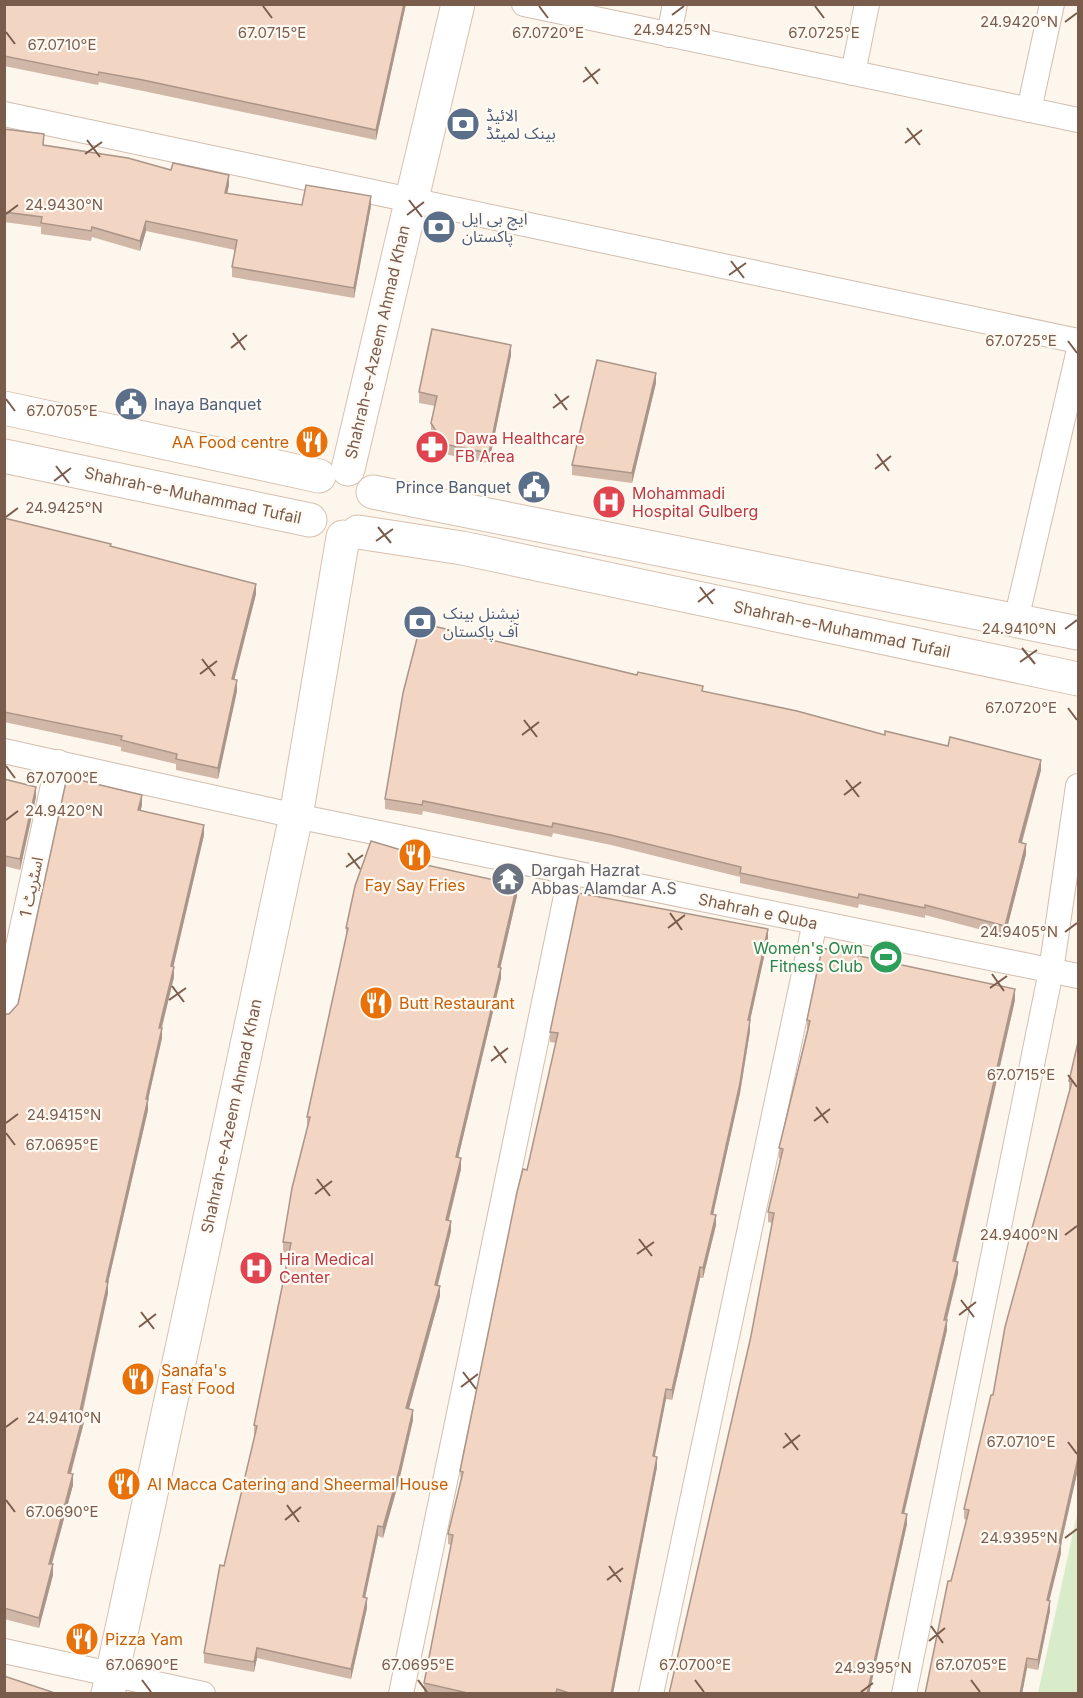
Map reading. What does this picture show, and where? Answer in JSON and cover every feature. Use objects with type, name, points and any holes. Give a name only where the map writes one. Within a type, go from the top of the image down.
[{"type":"main road","name":"Shahrah-e-Azeem Ahmad Khan","points":[[333,473],[410,199],[458,4]]},
{"type":"main road","points":[[4,408],[333,473],[359,474],[373,492],[373,514],[350,534],[330,536],[318,529],[310,520],[306,496],[311,485],[333,473]]},
{"type":"main road","name":"Shahrah-e-Muhammad Tufail","points":[[4,456],[310,520]]},
{"type":"main road","points":[[373,492],[1078,633]]},
{"type":"main road","name":"Shahrah-e-Azeem Ahmad Khan","points":[[110,1685],[296,816],[350,534]]},
{"type":"main road","name":"Shahrah-e-Muhammad Tufail","points":[[350,534],[462,548],[1078,680]]},
{"type":"street","points":[[524,4],[1078,120]]},
{"type":"street","points":[[669,35],[675,4]]},
{"type":"street","points":[[853,74],[867,4]]},
{"type":"street","points":[[1029,110],[1052,4]]},
{"type":"street","points":[[4,114],[1078,341]]},
{"type":"street","points":[[1016,620],[1078,354]]},
{"type":"street","name":"Shahrah e Quba","points":[[4,751],[296,816],[1078,976]]},
{"type":"street","name":"اسٹریٹ 1","points":[[4,1011],[8,976],[58,762]]},
{"type":"street","points":[[904,1694],[1051,970],[1078,786]]},
{"type":"street","points":[[401,1694],[571,872]]},
{"type":"street","points":[[651,1694],[815,922]]},
{"type":"street","points":[[4,1651],[110,1685],[204,1694]]},
{"type":"green space","points":[[1078,1510],[1078,1693],[1038,1693]]},
{"type":"building","points":[[4,4],[404,4],[376,130],[143,80],[99,72],[98,75],[4,56]]},
{"type":"building","points":[[4,129],[44,134],[43,145],[128,158],[171,170],[173,163],[229,175],[225,193],[302,205],[306,185],[371,196],[354,288],[232,267],[237,240],[146,221],[140,241],[92,227],[91,231],[41,223],[42,217],[4,212]]},
{"type":"building","points":[[432,329],[511,345],[489,453],[444,444],[431,423],[437,396],[419,392]]},
{"type":"building","name":"Mohammadi Hospital Gulberg","points":[[597,360],[656,373],[632,473],[572,465]]},
{"type":"building","points":[[4,518],[111,544],[110,546],[256,584],[232,679],[237,680],[218,768],[176,759],[177,754],[121,740],[122,736],[4,712]]},
{"type":"building","points":[[421,623],[637,675],[638,672],[703,686],[702,691],[797,711],[885,735],[885,731],[948,746],[950,737],[1041,760],[1019,842],[1026,844],[1005,926],[925,905],[925,908],[859,894],[858,898],[740,873],[741,867],[553,823],[552,827],[423,801],[422,805],[385,799],[403,693]]},
{"type":"building","points":[[67,777],[142,795],[138,810],[204,825],[171,966],[174,967],[159,1028],[162,1028],[146,1099],[148,1099],[106,1282],[108,1282],[80,1411],[84,1412],[68,1473],[73,1474],[49,1564],[53,1564],[39,1618],[4,1608],[4,1014],[9,1014],[18,1004]]},
{"type":"building","points":[[4,779],[36,787],[20,859],[4,856]]},
{"type":"building","points":[[371,841],[428,858],[426,865],[517,885],[498,967],[501,968],[456,1157],[461,1158],[446,1220],[451,1221],[435,1285],[440,1286],[406,1408],[413,1410],[399,1471],[383,1527],[378,1526],[363,1597],[367,1598],[351,1669],[257,1648],[254,1662],[204,1653],[220,1565],[224,1566],[257,1426],[254,1425],[291,1243],[283,1242],[292,1188],[310,1117],[307,1117],[355,886]]},
{"type":"building","points":[[579,893],[768,929],[748,1020],[750,1020],[740,1083],[711,1214],[716,1215],[703,1268],[700,1267],[672,1390],[666,1389],[653,1456],[657,1457],[611,1694],[572,1694],[557,1689],[556,1694],[472,1694],[424,1683],[453,1535],[448,1534],[463,1472],[460,1471],[517,1192],[523,1169],[527,1170],[558,1033],[550,1032]]},
{"type":"building","points":[[822,948],[1015,989],[953,1261],[958,1262],[944,1320],[947,1320],[902,1513],[907,1514],[867,1694],[669,1694],[751,1336],[774,1213],[768,1212],[783,1149],[779,1148],[810,1021],[807,1020]]},
{"type":"building","points":[[1078,1042],[1078,1458],[1047,1600],[1050,1601],[1038,1660],[1027,1658],[1020,1694],[925,1694],[948,1581],[951,1581],[969,1510],[964,1509],[991,1395],[993,1395],[1005,1327],[1072,1082],[1069,1081]]},
{"type":"building","points":[[4,1676],[55,1693],[55,1694],[4,1694]]},
{"type":"place","name":"الائیڈ بینک لمیٹڈ","points":[[463,124]]},
{"type":"place","name":"ایچ بی ایل پاکستان","points":[[439,227]]},
{"type":"place","name":"Inaya Banquet","points":[[131,404]]},
{"type":"place","name":"AA Food centre","points":[[312,442]]},
{"type":"place","name":"Dawa Healthcare FB Area","points":[[432,447]]},
{"type":"place","name":"Prince Banquet","points":[[534,487]]},
{"type":"place","name":"Mohammadi Hospital Gulberg","points":[[609,502]]},
{"type":"place","name":"نیشنل بینک آف پاکستان","points":[[420,622]]},
{"type":"place","name":"Fay Say Fries","points":[[415,855]]},
{"type":"place","name":"Dargah Hazrat Abbas Alamdar A.S","points":[[508,879]]},
{"type":"place","name":"Women's Own Fitness Club","points":[[886,957]]},
{"type":"place","name":"Butt Restaurant","points":[[376,1003]]},
{"type":"place","name":"Hira Medical Center","points":[[256,1268]]},
{"type":"place","name":"Sanafa's Fast Food","points":[[138,1379]]},
{"type":"place","name":"Al Macca Catering and Sheermal House","points":[[124,1484]]},
{"type":"place","name":"Pizza Yam","points":[[82,1639]]}]
